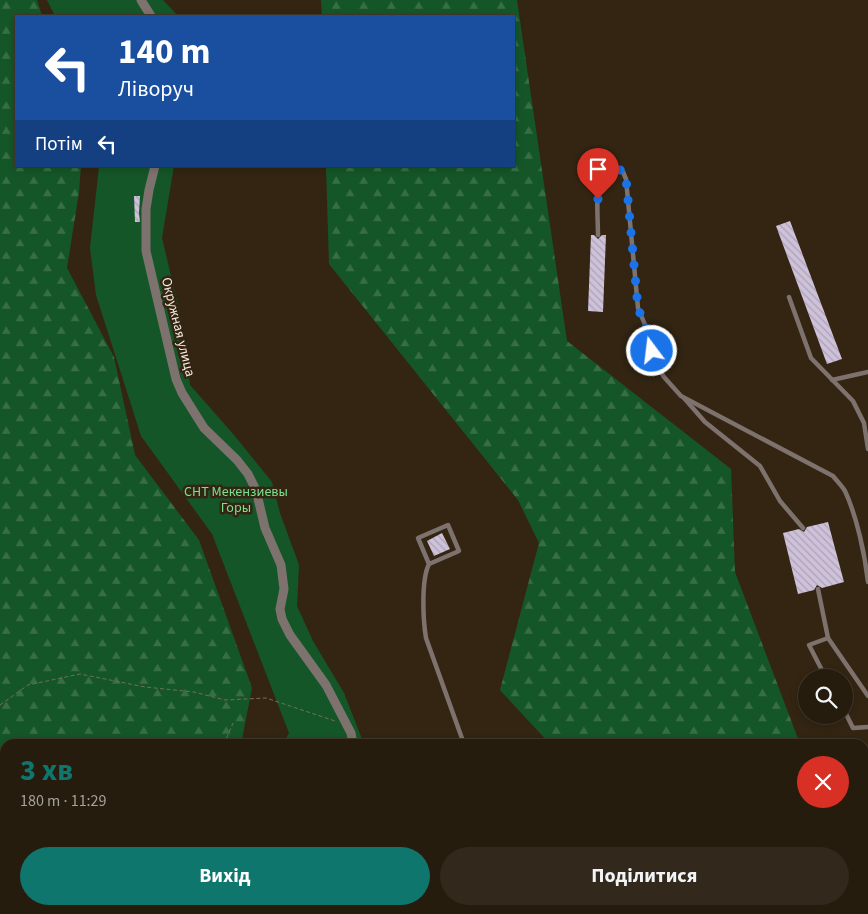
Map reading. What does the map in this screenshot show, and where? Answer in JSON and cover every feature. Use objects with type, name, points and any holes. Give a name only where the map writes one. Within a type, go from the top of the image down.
[{"type":"street","points":[[140,0],[150,15]]},
{"type":"street","name":"Окружная улица","points":[[155,167],[146,209],[146,251],[176,379],[182,393],[204,428],[238,460],[256,490],[265,528],[281,565],[284,589],[280,609],[282,619],[290,635],[326,685],[351,733],[352,739]]},
{"type":"lane","points":[[598,235],[598,180],[604,168],[616,167],[623,172],[626,178],[638,308],[650,338],[654,364],[705,422],[760,466],[780,501],[804,528]]},
{"type":"lane","points":[[789,297],[811,358],[853,401],[864,422],[868,449]]},
{"type":"lane","points":[[832,380],[868,372]]},
{"type":"lane","points":[[681,396],[833,476],[845,490],[856,523],[868,582]]},
{"type":"lane","points":[[429,564],[418,538],[448,525],[459,552],[429,564],[425,572],[423,623],[426,638],[462,739]]},
{"type":"lane","points":[[818,589],[828,638],[868,696]]},
{"type":"lane","points":[[821,669],[809,645],[828,638]]},
{"type":"lane","points":[[851,724],[853,728],[868,727]]},
{"type":"path","points":[[0,705],[28,685],[80,674],[145,686],[194,692],[226,700],[266,698],[347,725]]},
{"type":"path","points":[[226,739],[233,723]]},
{"type":"green space","points":[[0,0],[37,0],[42,15],[15,15],[15,167],[81,167],[79,192],[67,268],[114,357],[135,455],[199,540],[252,688],[242,739],[0,739]]},
{"type":"green space","points":[[47,0],[163,0],[177,15],[54,15]]},
{"type":"green space","points":[[321,0],[517,0],[567,341],[731,469],[735,572],[798,739],[545,739],[500,690],[539,543],[518,500],[329,264],[326,167],[515,167],[515,15],[322,15]]},
{"type":"green space","name":"СНТ Мекензиевы Горы","points":[[99,167],[174,167],[162,238],[182,322],[190,385],[272,482],[280,513],[299,565],[297,606],[313,641],[344,693],[362,739],[286,739],[289,733],[212,534],[141,436],[96,295],[90,248]]},
{"type":"building","points":[[134,196],[140,196],[140,222],[135,222]]},
{"type":"building","points":[[790,221],[842,359],[827,364],[776,226]]},
{"type":"building","points":[[591,235],[598,239],[602,235],[606,235],[603,312],[588,311]]},
{"type":"building","points":[[828,522],[844,582],[822,588],[817,585],[814,590],[798,594],[783,533],[799,529],[804,532],[807,527]]},
{"type":"building","points":[[442,533],[450,549],[434,556],[427,541]]},
{"type":"route","points":[[598,199],[598,180],[601,171],[604,168],[616,167],[623,172],[626,178],[638,308],[650,338],[652,351]]}]
